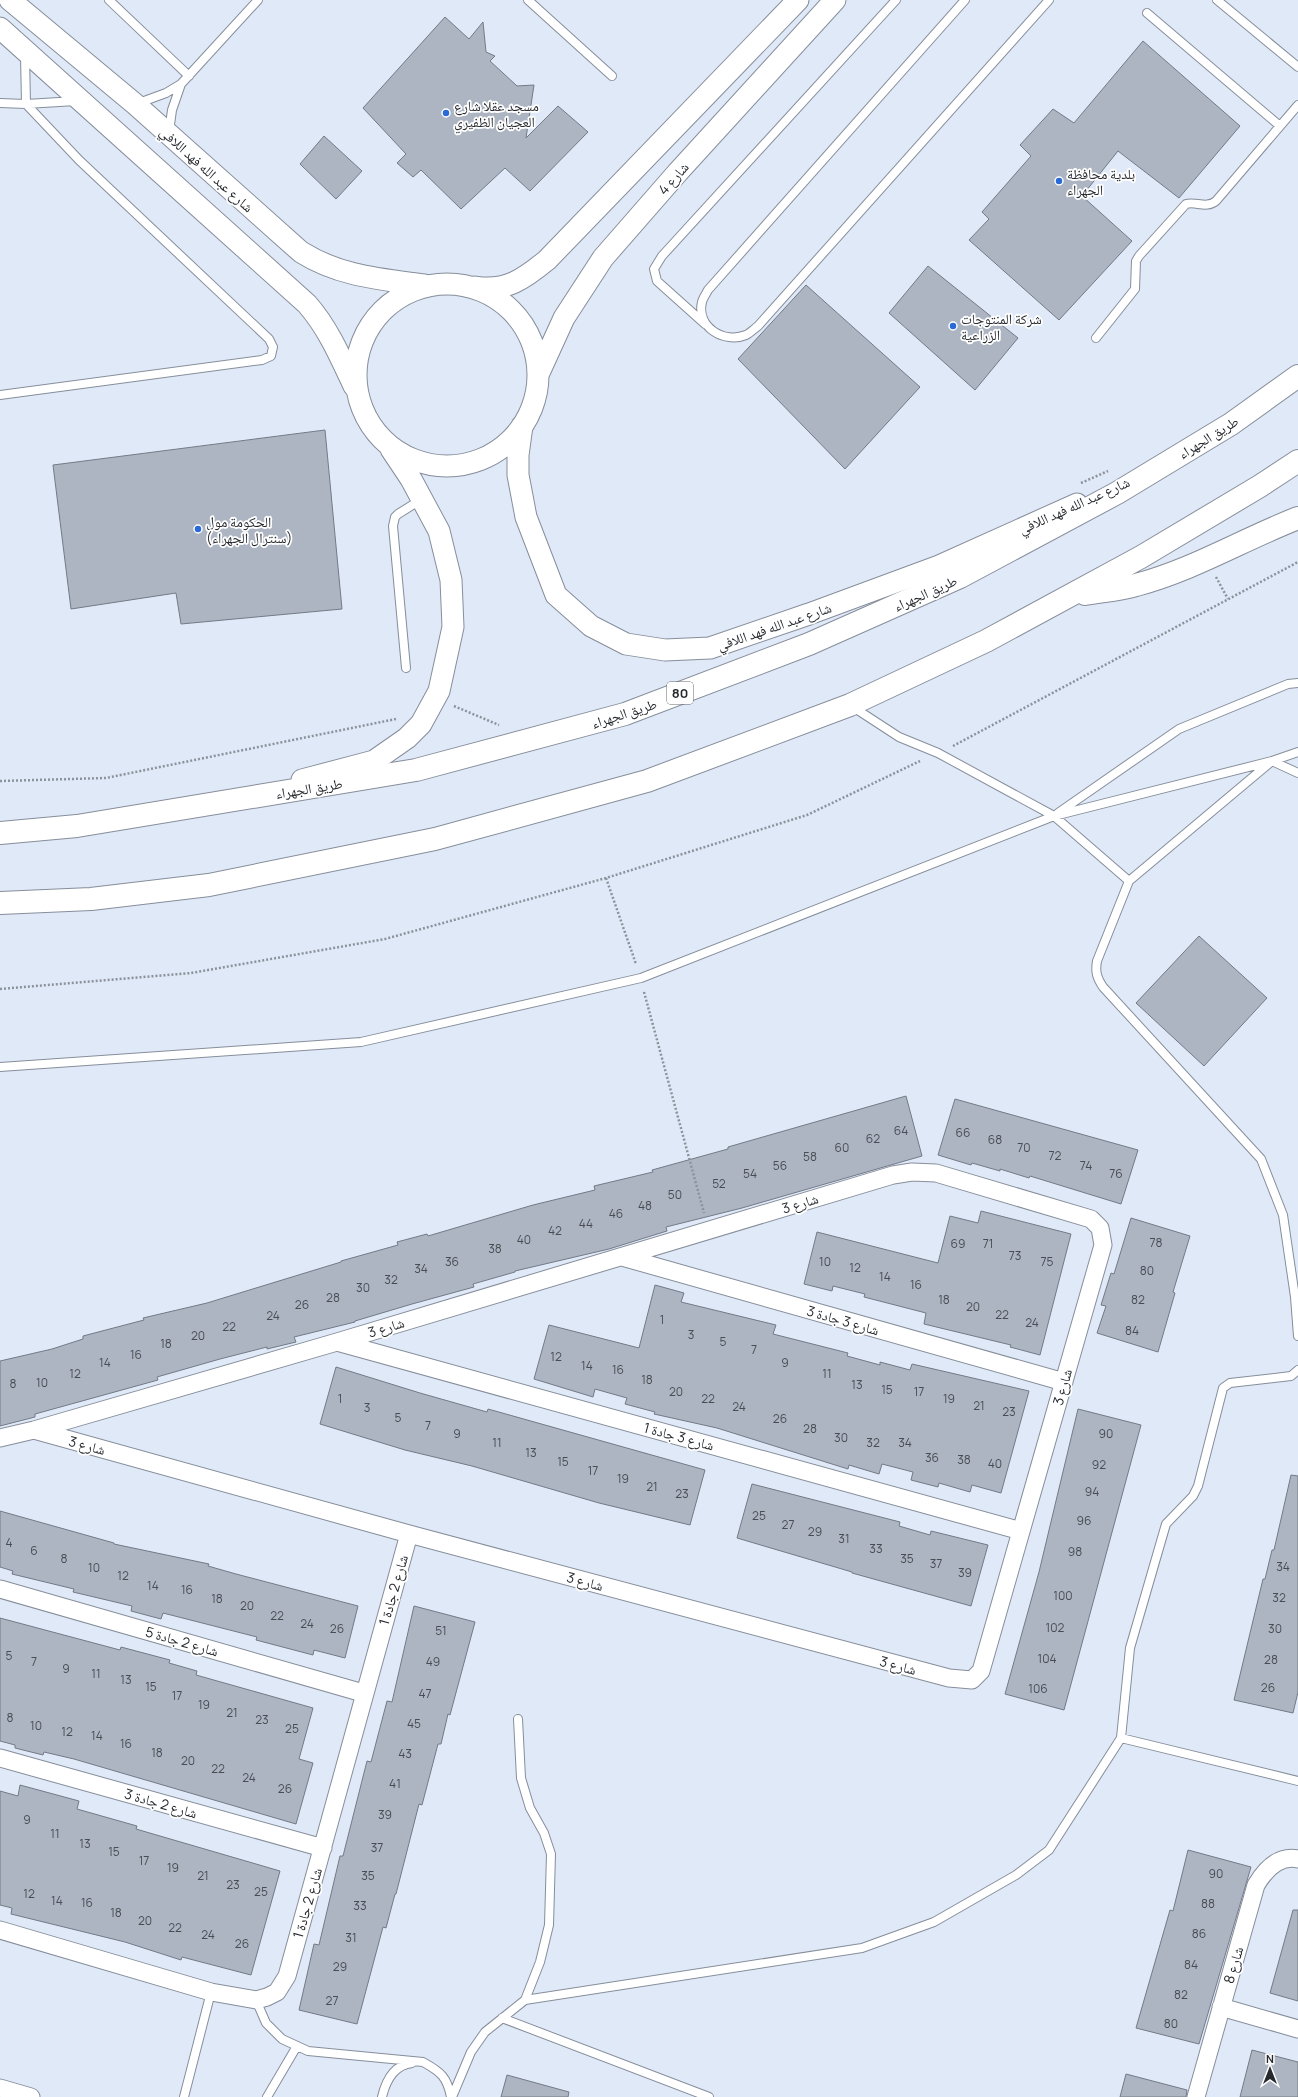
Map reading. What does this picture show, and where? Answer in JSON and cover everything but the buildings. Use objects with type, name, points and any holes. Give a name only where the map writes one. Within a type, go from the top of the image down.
[{"type":"highway","name":"طريق الجهراء","points":[[0,832],[77,826],[416,770],[625,714],[809,644],[960,578],[1117,493],[1231,424],[1298,376]]},
{"type":"highway","points":[[0,903],[91,899],[209,885],[435,839],[647,781],[850,705],[986,641],[1141,557],[1260,486],[1298,460]]},
{"type":"highway","points":[[1068,597],[1136,585],[1206,559],[1227,548],[1298,518]]},
{"type":"street","name":"شارع عبد الله فهد اللافي","points":[[10,0],[135,104],[301,252],[317,262],[358,277],[429,285]]},
{"type":"street","points":[[357,392],[356,364],[363,336],[379,312],[402,295],[429,285],[464,285],[480,288],[512,284],[524,279],[547,260],[798,0]]},
{"type":"street","name":"شارع 4","points":[[538,375],[564,318],[603,258],[678,172],[835,0]]},
{"type":"street","points":[[0,28],[307,304],[319,318],[334,342],[357,392],[363,412],[374,431],[390,446],[416,461],[446,466],[475,462],[502,448],[522,426],[534,402],[538,375],[533,344],[518,317],[493,296],[464,285]]},
{"type":"street","name":"شارع عبد الله فهد اللافي","points":[[522,426],[518,455],[518,475],[526,517],[556,595],[591,626],[626,644],[665,650],[710,648],[874,590],[939,566],[1156,469]]},
{"type":"street","points":[[206,804],[374,761],[408,738],[421,724],[439,691],[453,627],[451,580],[439,531],[422,498],[390,446]]},
{"type":"street","name":"شارع 3","points":[[912,1172],[936,1173],[1091,1219],[1100,1228],[1103,1245],[981,1671],[972,1680],[941,1676],[409,1534],[34,1430],[337,1342],[893,1175],[912,1172]]},
{"type":"street","name":"شارع 3 جادة 3","points":[[622,1257],[1064,1382]]},
{"type":"street","name":"شارع 3 جادة 1","points":[[337,1342],[1021,1530]]},
{"type":"street","points":[[0,1438],[34,1430]]},
{"type":"street","name":"شارع 2 جادة 1","points":[[256,2000],[277,1992],[286,1976],[363,1693],[409,1534]]},
{"type":"street","name":"شارع 2 جادة 5","points":[[0,1589],[363,1693]]},
{"type":"street","name":"شارع 2 جادة 3","points":[[0,1758],[322,1848]]},
{"type":"street","name":"شارع 8","points":[[1196,2097],[1256,1885],[1264,1872],[1274,1865],[1284,1859],[1298,1859]]},
{"type":"street","points":[[0,1930],[211,1992],[256,2000]]},
{"type":"street","points":[[1221,2007],[1298,2029]]},
{"type":"street","points":[[0,2088],[30,2097]]},
{"type":"lane","points":[[109,0],[189,76]]},
{"type":"lane","points":[[135,104],[162,95],[181,84],[258,0]]},
{"type":"lane","points":[[528,0],[612,76]]},
{"type":"lane","points":[[896,0],[654,269],[657,281],[718,336],[734,338],[746,334],[758,326],[1049,0]]},
{"type":"lane","points":[[705,324],[702,302],[708,290],[965,0]]},
{"type":"lane","points":[[1217,0],[1298,67]]},
{"type":"lane","points":[[1147,13],[1280,126]]},
{"type":"lane","points":[[0,395],[262,360],[270,356],[273,347],[269,339],[79,160],[26,104],[25,50]]},
{"type":"lane","points":[[169,135],[172,110],[181,84]]},
{"type":"lane","points":[[0,103],[26,104],[81,101]]},
{"type":"lane","points":[[1096,338],[1135,289],[1136,261],[1139,256],[1186,204],[1190,203],[1208,206],[1216,201],[1298,105]]},
{"type":"lane","points":[[406,668],[393,526],[395,517],[398,514],[422,498]]},
{"type":"lane","points":[[1054,816],[1179,729],[1288,684],[1298,683]]},
{"type":"lane","points":[[850,705],[899,736],[938,753],[1054,816],[1129,882]]},
{"type":"lane","points":[[0,1067],[361,1042],[641,978],[1054,816],[1272,761],[1298,752]]},
{"type":"lane","points":[[1272,761],[1298,772]]},
{"type":"lane","points":[[1272,761],[1129,882],[1097,961],[1096,970],[1098,980],[1103,987],[1261,1159],[1282,1215],[1295,1297],[1298,1336]]},
{"type":"lane","points":[[451,2097],[471,2052],[485,2032],[525,2000],[862,1948],[934,1922],[1016,1875],[1049,1850],[1121,1738],[1130,1648],[1166,1524],[1193,1496],[1198,1486],[1223,1388],[1230,1383],[1291,1376],[1298,1370]]},
{"type":"lane","points":[[518,1719],[522,1778],[530,1808],[544,1833],[551,1854],[549,1925],[540,1962],[525,2000]]},
{"type":"lane","points":[[1121,1738],[1298,1781]]},
{"type":"lane","points":[[184,2097],[211,1992]]},
{"type":"lane","points":[[256,2000],[266,2023],[282,2039],[296,2046],[308,2051],[423,2062],[439,2071],[448,2084],[451,2097]]},
{"type":"lane","points":[[502,2018],[709,2097]]},
{"type":"lane","points":[[267,2097],[296,2046]]},
{"type":"lane","points":[[382,2097],[385,2086],[394,2071],[407,2064],[423,2062]]},
{"type":"path","points":[[0,989],[191,973],[385,939],[606,878],[807,814],[969,738],[1298,562]]},
{"type":"path","points":[[0,781],[106,778],[398,719]]},
{"type":"path","points":[[606,878],[641,978],[708,1230]]},
{"type":"place","name":"مسجد عقلا شارع العجيان الظفيري","points":[[446,113]]},
{"type":"place","name":"بلدية محافظة الجهراء","points":[[1059,181]]},
{"type":"place","name":"شركة المنتوجات الزراعية","points":[[953,326]]},
{"type":"place","name":"الحكومة مول (سنترال الجهراء)","points":[[198,529]]}]
